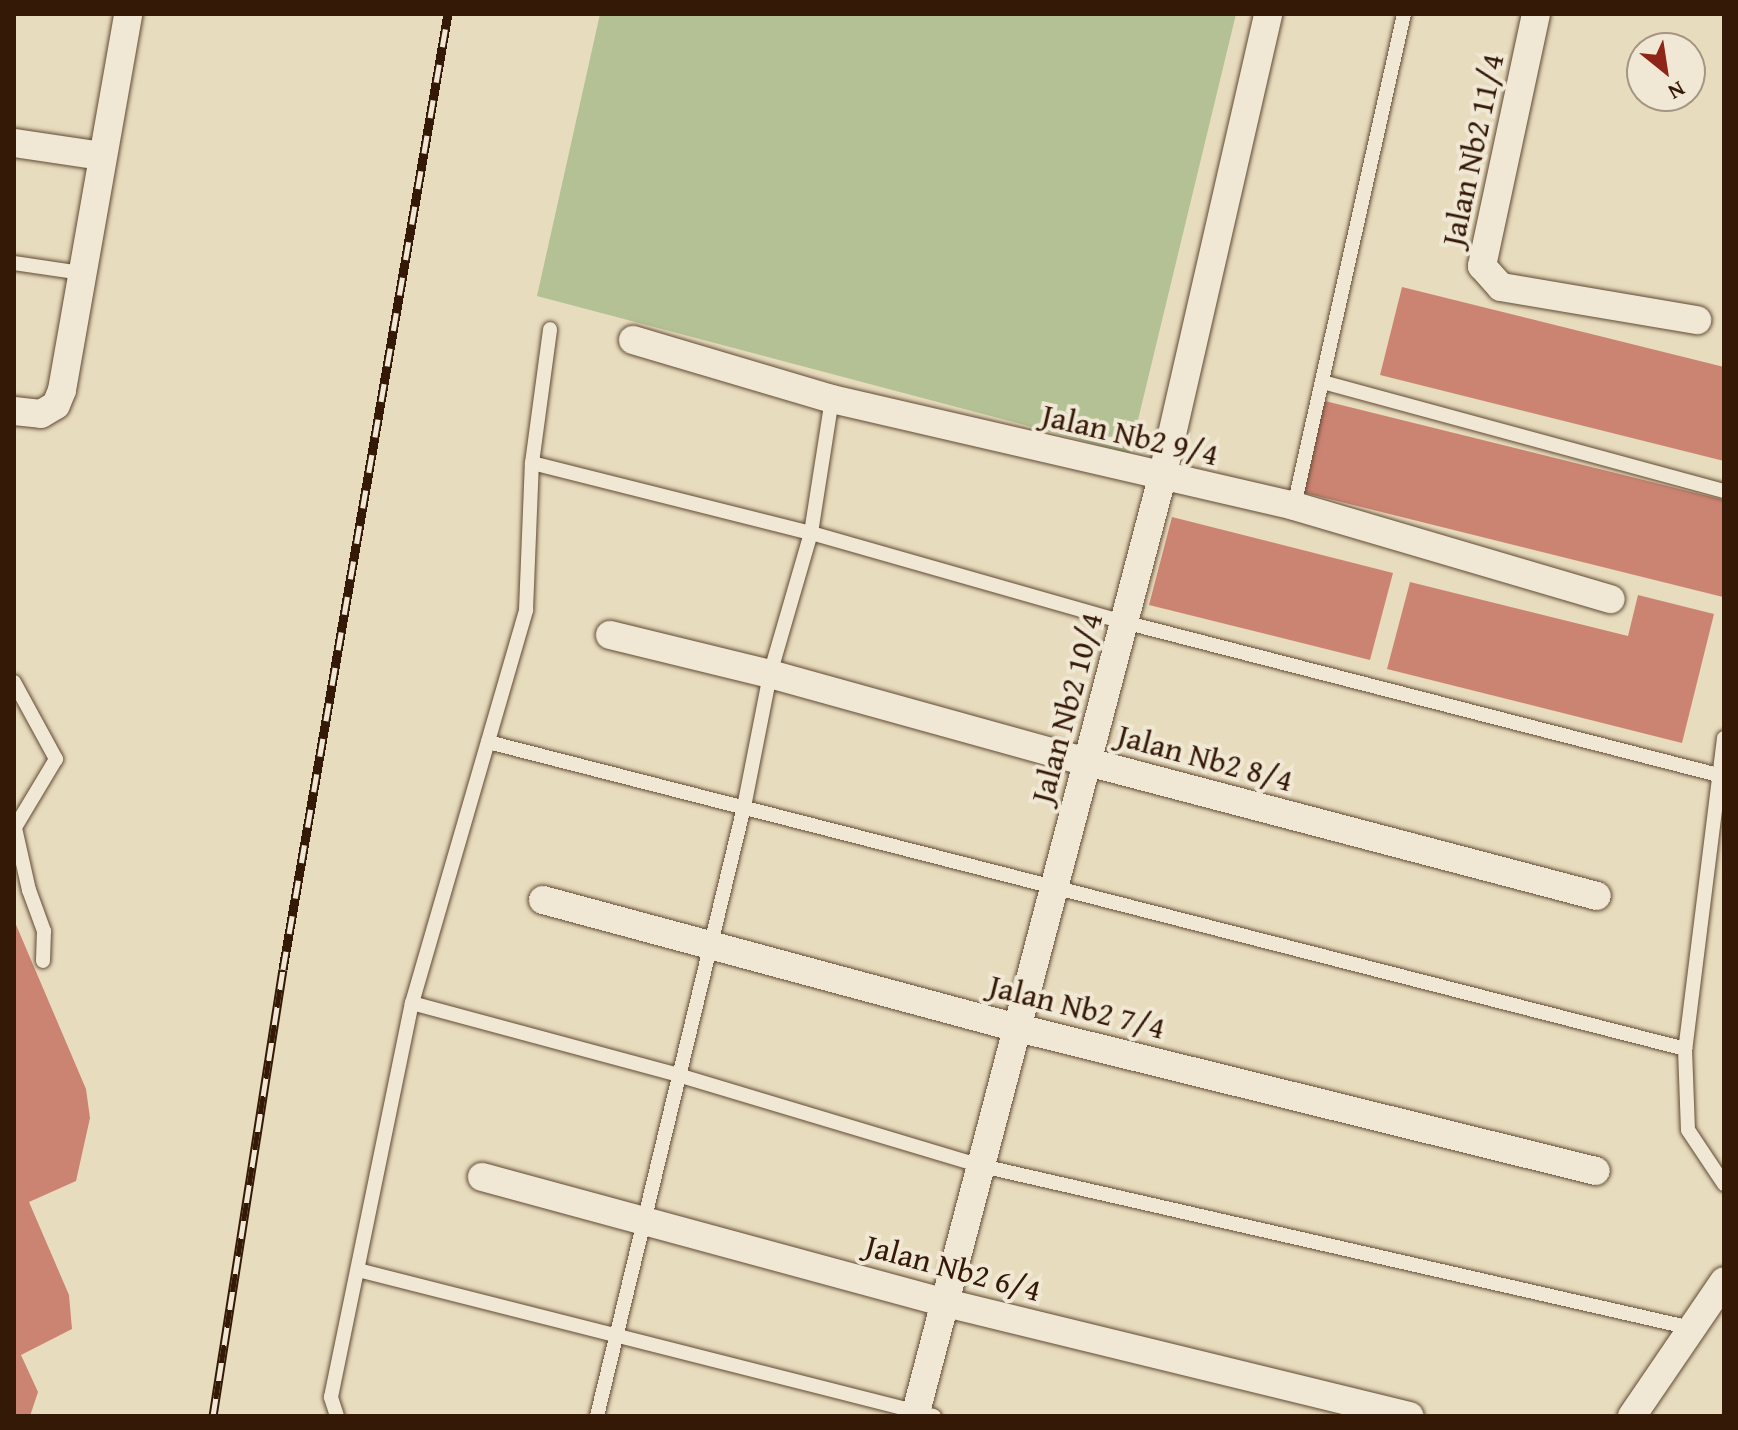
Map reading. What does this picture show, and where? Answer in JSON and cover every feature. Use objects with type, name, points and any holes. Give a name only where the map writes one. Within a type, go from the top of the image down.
[{"type":"street","name":"Jalan Nb2 10/4","points":[[922,1414],[946,1303],[1162,478],[1268,14]]},
{"type":"street","name":"Jalan Nb2 11/4","points":[[1536,14],[1482,266],[1501,287],[1697,320]]},
{"type":"street","points":[[27,413],[56,405],[62,390],[124,16]]},
{"type":"street","points":[[14,143],[102,156]]},
{"type":"street","name":"Jalan Nb2 9/4","points":[[633,340],[832,399],[1162,478],[1294,506],[1611,599]]},
{"type":"street","name":"Jalan Nb2 8/4","points":[[610,635],[770,674],[1088,762],[1597,896]]},
{"type":"street","name":"Jalan Nb2 7/4","points":[[543,900],[1018,1028],[1596,1171]]},
{"type":"street","name":"Jalan Nb2 6/4","points":[[482,1177],[946,1303],[1409,1416]]},
{"type":"street","points":[[1632,1416],[1724,1281]]},
{"type":"lane","points":[[1294,506],[1404,14]]},
{"type":"lane","points":[[14,263],[82,273]]},
{"type":"lane","points":[[337,1416],[331,1397],[412,1003],[526,610],[532,463],[550,329]]},
{"type":"lane","points":[[1323,382],[1724,491]]},
{"type":"lane","points":[[597,1416],[618,1336],[642,1219],[744,807],[770,674],[811,533],[832,399]]},
{"type":"lane","points":[[532,463],[811,533],[1124,622],[1718,775]]},
{"type":"lane","points":[[14,682],[56,759],[15,829],[29,890],[44,931],[43,961]]},
{"type":"lane","points":[[1724,738],[1685,1049],[1688,1130],[1724,1184]]},
{"type":"lane","points":[[488,742],[1685,1049]]},
{"type":"lane","points":[[412,1003],[678,1075],[982,1166],[1691,1328]]},
{"type":"lane","points":[[358,1270],[922,1414]]},
{"type":"green space","points":[[600,14],[1236,14],[1130,453],[537,296]]},
{"type":"building","points":[[1402,287],[1724,367],[1724,461],[1380,375]]},
{"type":"building","points":[[1321,400],[1724,500],[1723,597],[1297,491]]},
{"type":"building","points":[[1172,517],[1393,573],[1370,660],[1149,605]]},
{"type":"building","points":[[1410,582],[1628,636],[1638,595],[1714,614],[1682,743],[1387,669]]},
{"type":"building","points":[[14,920],[86,1089],[90,1118],[76,1181],[29,1202],[69,1295],[72,1329],[21,1355],[38,1392],[30,1416],[14,1416]]},
{"type":"railway","points":[[213,1416],[283,969],[448,14]]}]
